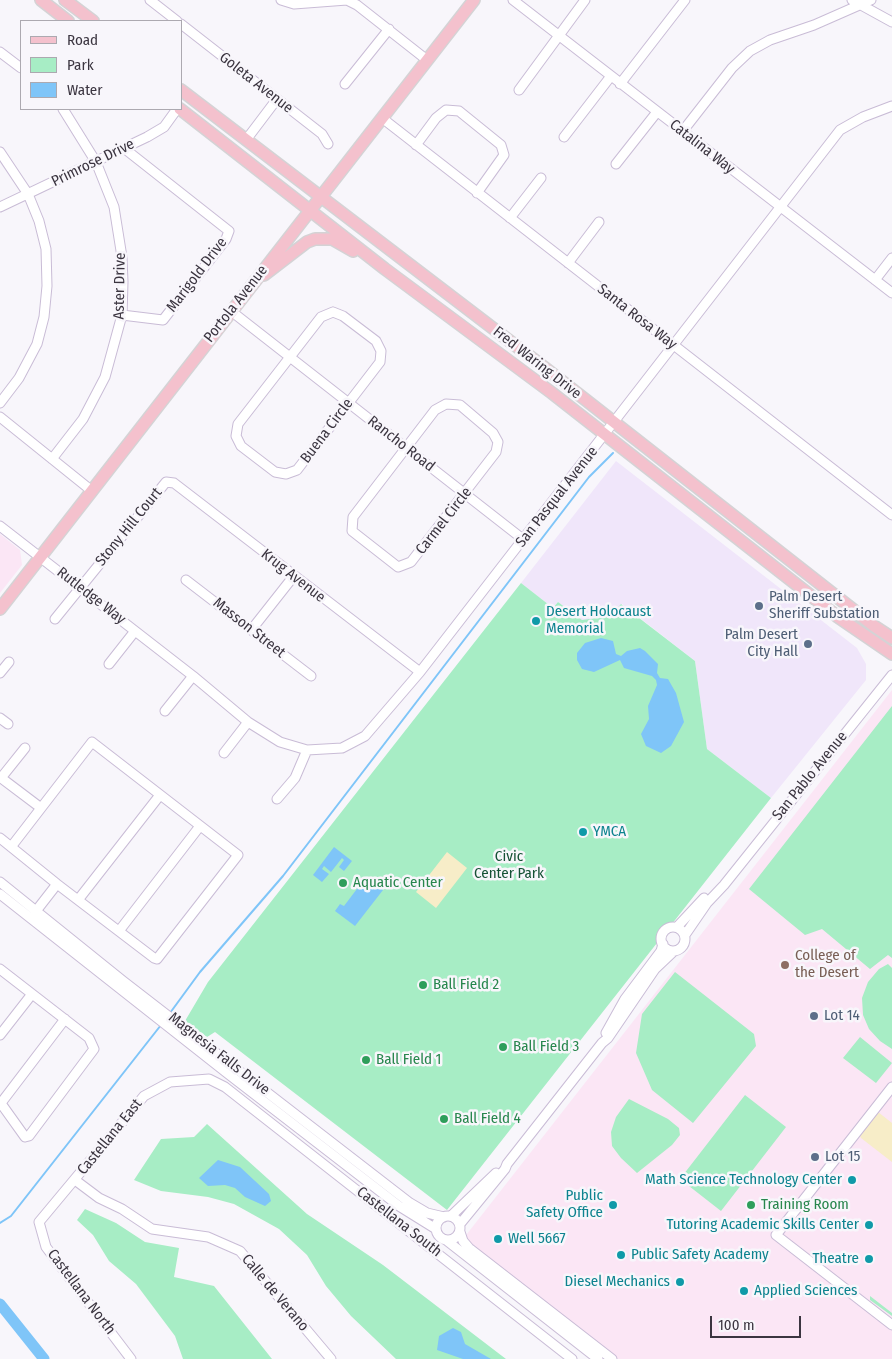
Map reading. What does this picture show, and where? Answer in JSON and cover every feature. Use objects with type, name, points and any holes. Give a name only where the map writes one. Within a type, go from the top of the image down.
[{"type":"main road","points":[[41,0],[67,20]]},
{"type":"main road","points":[[65,0],[92,20]]},
{"type":"main road","name":"Portola Avenue","points":[[0,609],[474,0]]},
{"type":"main road","name":"Fred Waring Drive","points":[[182,91],[614,423],[723,510],[892,638]]},
{"type":"main road","points":[[182,104],[191,106],[237,142],[250,143]]},
{"type":"main road","name":"Fred Waring Drive","points":[[179,110],[386,269],[552,393],[838,618],[892,654]]},
{"type":"main road","points":[[251,286],[307,242],[323,238],[332,240],[386,269]]},
{"type":"street","points":[[150,0],[176,20]]},
{"type":"street","points":[[281,0],[294,4],[347,0],[357,5],[428,60]]},
{"type":"street","name":"Catalina Way","points":[[513,0],[892,293]]},
{"type":"street","points":[[519,90],[585,0]]},
{"type":"street","points":[[620,84],[685,0]]},
{"type":"street","points":[[852,0],[892,22]]},
{"type":"street","points":[[682,132],[732,68],[750,51],[770,40],[861,6],[871,0]]},
{"type":"street","name":"Goleta Avenue","points":[[182,25],[322,134],[328,144]]},
{"type":"street","points":[[345,84],[389,29]]},
{"type":"street","points":[[0,52],[20,67]]},
{"type":"street","points":[[564,137],[611,76]]},
{"type":"street","points":[[250,143],[277,99]]},
{"type":"street","name":"San Pasqual Avenue","points":[[181,668],[248,722],[280,742],[307,750],[342,748],[365,736],[420,672],[524,540],[605,436],[673,344],[840,130],[863,117],[892,106]]},
{"type":"street","name":"Aster Drive","points":[[52,459],[83,419],[105,377],[122,315],[122,257],[114,207],[96,162],[64,110]]},
{"type":"street","name":"Primrose Drive","points":[[0,208],[125,149],[164,127],[177,110]]},
{"type":"street","points":[[416,145],[436,118],[446,110],[459,111],[501,145],[504,155],[477,193]]},
{"type":"street","points":[[616,164],[657,112]]},
{"type":"street","name":"Santa Rosa Way","points":[[382,118],[892,515]]},
{"type":"street","name":"Marigold Drive","points":[[122,315],[163,320],[226,239],[230,231],[125,149]]},
{"type":"street","points":[[0,152],[28,194],[46,249],[44,316],[37,344],[19,378],[0,403]]},
{"type":"street","points":[[510,218],[541,178]]},
{"type":"street","points":[[568,263],[599,222]]},
{"type":"street","points":[[875,280],[892,258]]},
{"type":"street","name":"Rancho Road","points":[[231,311],[524,540]]},
{"type":"street","name":"Buena Circle","points":[[333,312],[343,316],[376,341],[381,351],[380,362],[349,403],[297,470],[286,474],[275,472],[241,446],[236,436],[238,424],[291,356],[321,317],[333,312]]},
{"type":"street","name":"Carmel Circle","points":[[446,404],[460,406],[493,433],[498,442],[496,452],[465,495],[411,562],[398,567],[352,531],[353,517],[406,448],[435,410],[446,404]]},
{"type":"street","points":[[0,417],[92,491]]},
{"type":"street","name":"Krug Avenue","points":[[166,482],[174,483],[293,577],[420,672]]},
{"type":"street","name":"Stony Hill Court","points":[[55,619],[166,482]]},
{"type":"street","name":"Rutledge Way","points":[[0,526],[181,668]]},
{"type":"street","points":[[252,629],[293,577]]},
{"type":"street","name":"Masson Street","points":[[186,580],[311,676]]},
{"type":"street","points":[[109,664],[135,631]]},
{"type":"street","points":[[0,673],[9,662]]},
{"type":"street","name":"San Pablo Avenue","points":[[685,935],[707,903],[892,675]]},
{"type":"street","points":[[165,711],[193,676]]},
{"type":"street","points":[[0,718],[8,724]]},
{"type":"street","points":[[224,753],[248,722]]},
{"type":"street","points":[[0,838],[11,847],[57,884],[157,959],[238,855],[92,742],[11,847]]},
{"type":"street","points":[[25,748],[1,777],[41,808]]},
{"type":"street","points":[[278,799],[295,778],[307,750]]},
{"type":"street","points":[[78,900],[160,794]]},
{"type":"street","points":[[119,930],[200,826]]},
{"type":"street","name":"San Pablo Avenue","points":[[676,927],[703,899],[729,877]]},
{"type":"street","name":"Magnesia Falls Drive","points":[[0,882],[157,1012]]},
{"type":"street","points":[[36,910],[57,884]]},
{"type":"street","name":"Magnesia Falls Drive","points":[[0,894],[178,1028],[399,1206],[436,1229]]},
{"type":"street","points":[[598,1359],[439,1236],[436,1229],[438,1222],[447,1217],[507,1164],[602,1043],[625,999],[661,951],[663,932],[669,928],[676,927],[685,935],[683,946],[674,950],[655,969],[624,1016],[602,1043]]},
{"type":"street","points":[[663,944],[668,950],[674,950]]},
{"type":"street","points":[[0,969],[65,1019],[89,1038],[94,1049],[29,1136],[25,1136],[0,1102],[65,1019]]},
{"type":"street","points":[[0,1035],[32,994]]},
{"type":"street","name":"Magnesia Falls Drive","points":[[178,1028],[204,1048],[211,1048],[410,1203],[427,1213],[447,1217]]},
{"type":"street","name":"Castellana East","points":[[39,1222],[144,1096],[170,1082],[209,1079],[225,1087]]},
{"type":"street","name":"Castellana South","points":[[225,1087],[572,1359]]},
{"type":"street","points":[[892,1087],[776,1235],[892,1325]]},
{"type":"street","points":[[446,1240],[455,1239],[460,1228],[507,1164]]},
{"type":"street","name":"Calle de Verano","points":[[75,1180],[99,1198],[122,1209],[152,1229],[208,1237],[240,1251],[331,1359]]},
{"type":"street","points":[[447,1217],[460,1228],[463,1241],[469,1248],[612,1359]]},
{"type":"street","name":"Castellana North","points":[[39,1222],[46,1247],[131,1359]]},
{"type":"shaded area","points":[[616,461],[857,648],[866,664],[866,680],[771,798],[707,749],[695,661],[622,604],[611,616],[582,621],[558,602],[553,608],[521,583]]},
{"type":"shaded area","points":[[0,534],[20,550],[22,565],[0,593]]},
{"type":"shaded area","name":"College of the Desert","points":[[892,690],[892,1359],[618,1359],[463,1239]]},
{"type":"green space","name":"Civic Center Park","points":[[521,583],[553,608],[558,602],[582,620],[611,616],[621,604],[695,661],[707,749],[771,798],[447,1210],[215,1032],[207,1037],[185,1021],[208,982]]},
{"type":"green space","points":[[892,706],[892,958],[888,955],[870,969],[822,929],[805,935],[749,889]]},
{"type":"green space","points":[[888,964],[892,968],[892,1049],[880,1041],[869,1029],[863,1015],[862,998],[868,982],[879,969]]},
{"type":"green space","points":[[675,972],[754,1034],[756,1046],[693,1123],[652,1090],[636,1053],[642,1014]]},
{"type":"green space","points":[[860,1037],[892,1063],[876,1083],[843,1058]]},
{"type":"green space","points":[[745,1095],[786,1127],[721,1211],[680,1179]]},
{"type":"green space","points":[[629,1099],[668,1119],[679,1128],[680,1135],[672,1145],[637,1173],[621,1158],[612,1146],[611,1132],[616,1117]]},
{"type":"green space","points":[[207,1124],[307,1214],[383,1265],[506,1359],[396,1359],[351,1316],[326,1286],[307,1255],[279,1229],[234,1204],[208,1197],[161,1191],[134,1180],[161,1139],[194,1137]]},
{"type":"green space","points":[[85,1209],[116,1223],[145,1242],[179,1248],[174,1277],[214,1286],[272,1359],[183,1359],[175,1336],[136,1284],[109,1261],[93,1235],[77,1220]]},
{"type":"green space","points":[[870,1296],[892,1313],[892,1316],[870,1300]]},
{"type":"sand","points":[[447,852],[467,868],[436,908],[416,892]]},
{"type":"sand","points":[[878,1112],[892,1123],[892,1162],[861,1138],[859,1134]]},
{"type":"water","points":[[601,638],[613,641],[616,654],[621,656],[627,651],[640,648],[645,651],[658,664],[657,673],[660,678],[668,679],[676,693],[684,722],[671,746],[661,753],[646,746],[641,734],[649,719],[648,706],[657,685],[656,680],[652,676],[624,668],[620,660],[594,672],[582,669],[577,660],[577,653],[585,643]]},
{"type":"water","points":[[334,847],[352,861],[344,871],[339,867],[344,860],[342,858],[331,872],[324,866],[322,869],[329,874],[322,882],[313,875]]},
{"type":"water","points":[[366,877],[383,890],[355,926],[335,911],[340,904],[344,906]]},
{"type":"water","points":[[218,1160],[240,1167],[269,1194],[271,1201],[265,1206],[245,1197],[235,1188],[225,1185],[208,1186],[199,1178]]},
{"type":"water","points":[[453,1328],[461,1332],[465,1344],[491,1359],[463,1359],[437,1350],[439,1336]]},
{"type":"waterway","points":[[170,1013],[200,972],[283,876],[589,477],[613,453]]},
{"type":"waterway","points":[[0,1223],[11,1216],[161,1025]]},
{"type":"waterway","points":[[0,1304],[44,1359]]},
{"type":"place","name":"Palm Desert Sheriff Substation","points":[[759,606]]},
{"type":"place","name":"Desert Holocaust Memorial","points":[[536,621]]},
{"type":"place","name":"Palm Desert City Hall","points":[[808,644]]},
{"type":"place","name":"YMCA","points":[[583,832]]},
{"type":"place","name":"Aquatic Center","points":[[343,883]]},
{"type":"place","name":"College of the Desert","points":[[785,965]]},
{"type":"place","name":"Ball Field 2","points":[[423,985]]},
{"type":"place","name":"Lot 14","points":[[814,1016]]},
{"type":"place","name":"Ball Field 3","points":[[503,1047]]},
{"type":"place","name":"Ball Field 1","points":[[366,1060]]},
{"type":"place","name":"Ball Field 4","points":[[444,1119]]},
{"type":"place","name":"Lot 15","points":[[815,1157]]},
{"type":"place","name":"Math Science Technology Center","points":[[852,1180]]},
{"type":"place","name":"Public Safety Office","points":[[613,1205]]},
{"type":"place","name":"Training Room","points":[[751,1205]]},
{"type":"place","name":"Tutoring Academic Skills Center","points":[[869,1225]]},
{"type":"place","name":"Well 5667","points":[[498,1239]]},
{"type":"place","name":"Public Safety Academy","points":[[621,1255]]},
{"type":"place","name":"Theatre","points":[[869,1259]]},
{"type":"place","name":"Diesel Mechanics","points":[[680,1282]]},
{"type":"place","name":"Applied Sciences","points":[[744,1291]]}]
